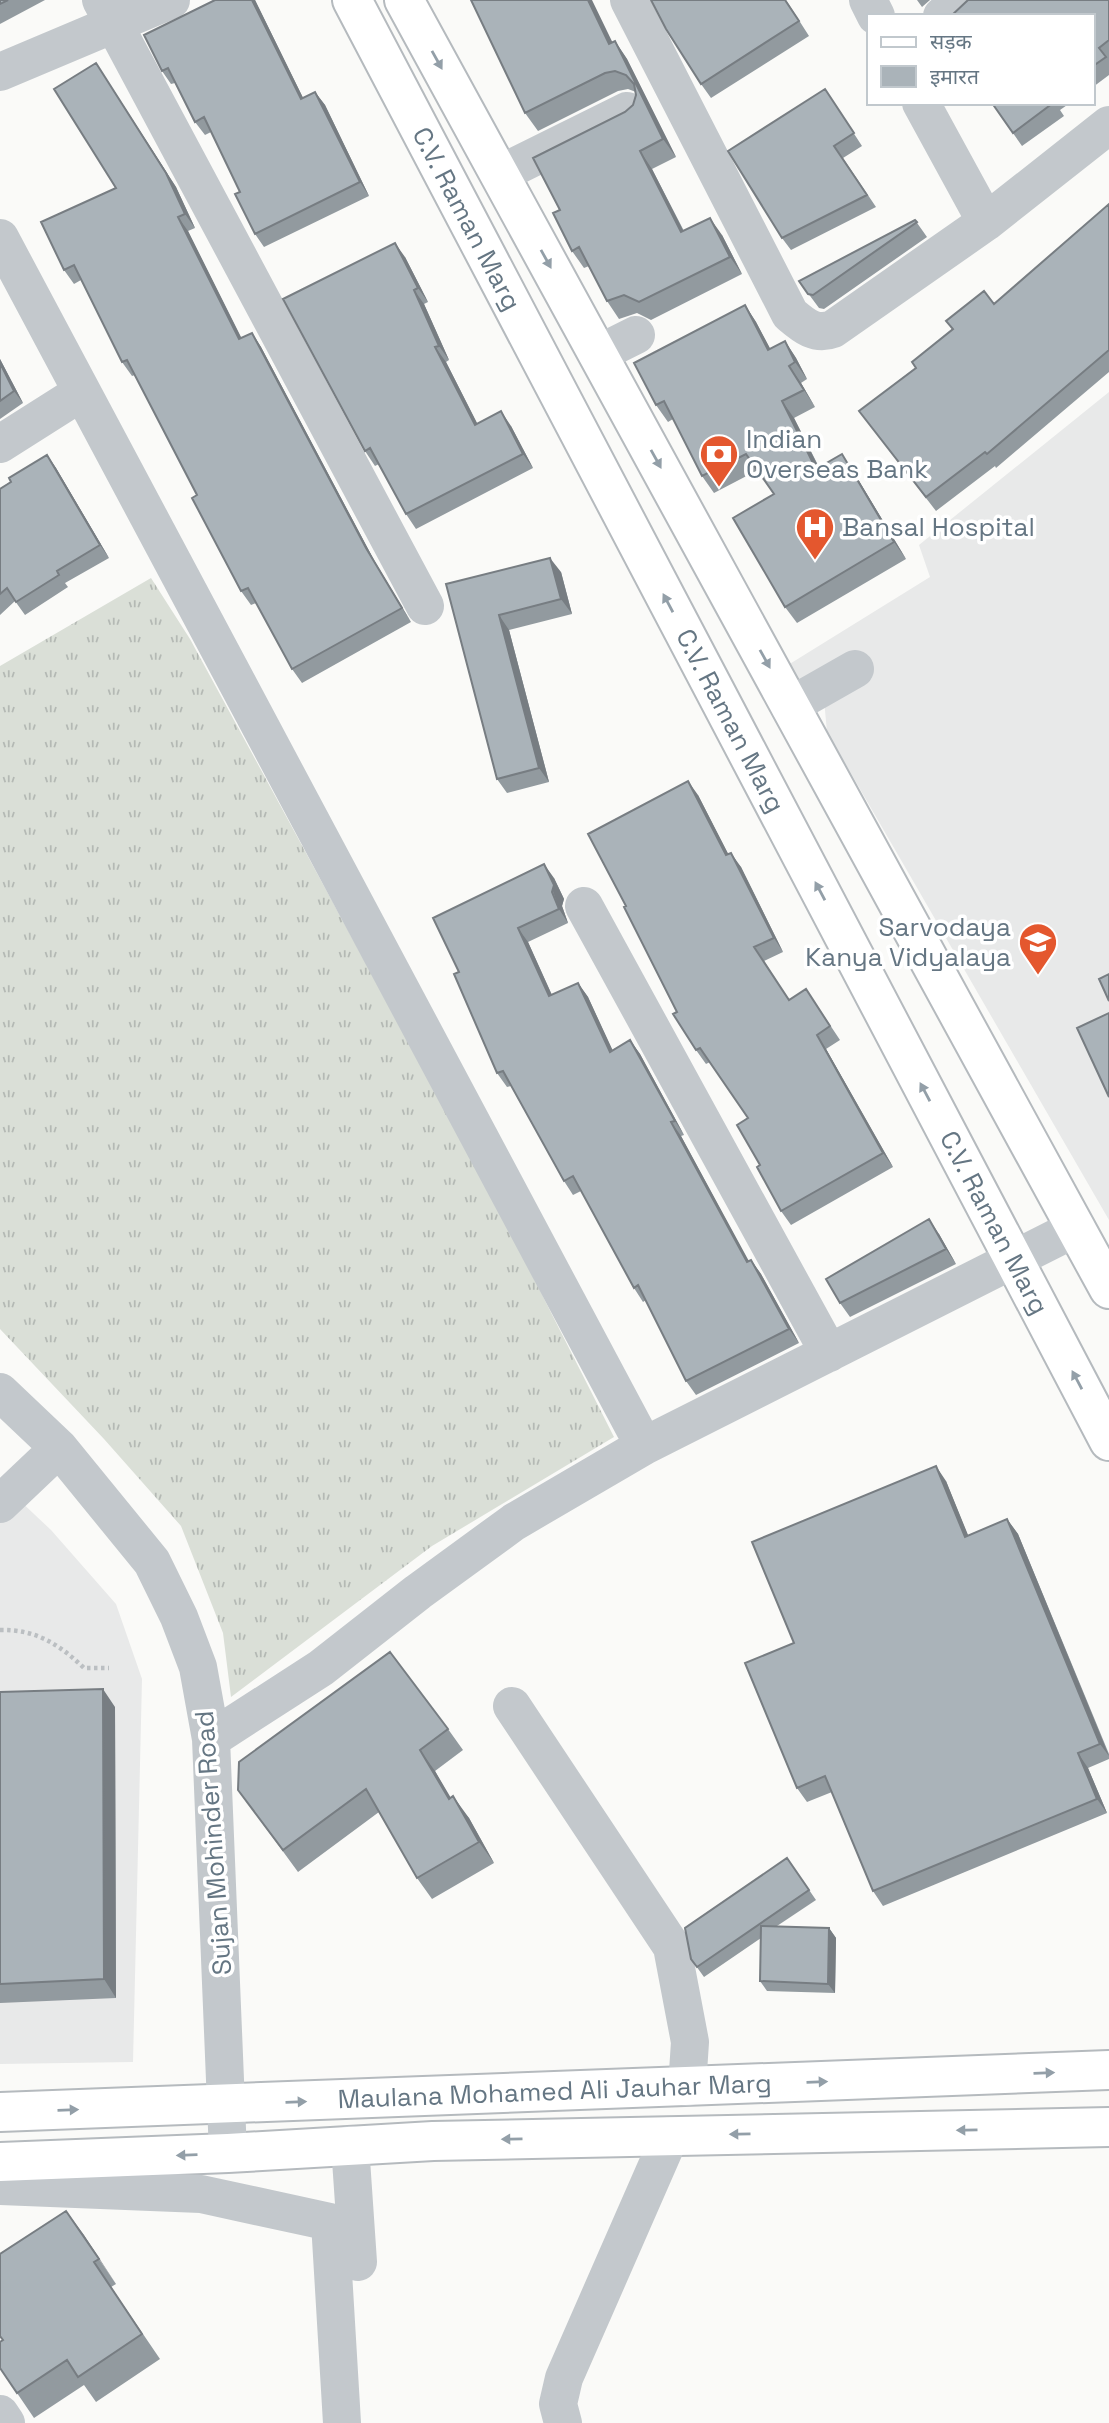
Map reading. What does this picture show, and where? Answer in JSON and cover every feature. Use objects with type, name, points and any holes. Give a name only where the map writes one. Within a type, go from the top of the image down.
[{"type":"main road","name":"C.V. Raman Marg","points":[[352,0],[1109,1440]]},
{"type":"main road","name":"C.V. Raman Marg","points":[[404,0],[1109,1289]]},
{"type":"main road","name":"Maulana Mohamed Ali Jauhar Marg","points":[[0,2112],[1109,2070]]},
{"type":"main road","name":"Maulana Mohamed Ali Jauhar Marg","points":[[0,2162],[433,2141],[1109,2127]]},
{"type":"street","points":[[0,72],[108,13],[171,0]]},
{"type":"street","points":[[629,0],[790,314],[804,327],[816,331],[826,332],[833,329],[986,222],[1109,125]]},
{"type":"street","points":[[944,14],[961,0]]},
{"type":"street","points":[[108,13],[425,607]]},
{"type":"street","points":[[922,105],[986,222]]},
{"type":"street","points":[[502,179],[627,111]]},
{"type":"street","points":[[502,179],[592,139]]},
{"type":"street","points":[[0,238],[644,1447]]},
{"type":"street","points":[[598,354],[636,335]]},
{"type":"street","points":[[0,444],[82,392]]},
{"type":"street","points":[[790,706],[855,669]]},
{"type":"street","points":[[583,906],[829,1353]]},
{"type":"street","points":[[211,1739],[321,1668],[514,1522],[644,1447],[1076,1228]]},
{"type":"street","name":"Sujan Mohinder Road","points":[[0,1392],[59,1448],[152,1562],[179,1617],[198,1667],[211,1739],[228,2153]]},
{"type":"street","points":[[0,1504],[59,1448]]},
{"type":"street","points":[[512,1706],[672,1947],[690,2042],[687,2087]]},
{"type":"street","points":[[563,2423],[558,2404],[564,2378],[670,2136]]},
{"type":"street","points":[[350,2145],[369,2423]]},
{"type":"street","points":[[0,2186],[201,2194],[330,2222],[342,2423]]},
{"type":"street","points":[[0,2414],[6,2423]]},
{"type":"path","points":[[0,1630],[21,1629],[64,1648],[84,1668],[109,1668]]},
{"type":"shaded area","name":"Sarvodaya Kanya Vidyalaya","points":[[1109,392],[1109,1220],[827,732],[823,689],[798,680],[788,665],[930,577],[919,545]]},
{"type":"shaded area","points":[[0,1482],[51,1530],[116,1604],[142,1679],[133,2062],[0,2064]]},
{"type":"green space","points":[[151,578],[190,639],[491,1194],[614,1437],[432,1546],[231,1697],[223,1633],[181,1526],[104,1439],[0,1329],[0,666]]},
{"type":"building","points":[[215,0],[252,0],[301,99],[315,92],[360,182],[255,234],[235,194],[240,192],[204,117],[195,122],[168,68],[162,71],[144,35]]},
{"type":"building","points":[[471,0],[588,0],[609,44],[615,41],[663,139],[640,151],[681,232],[710,218],[730,257],[639,302],[624,295],[607,301],[579,247],[572,251],[553,213],[560,210],[533,158],[625,112],[633,105],[636,95],[634,84],[626,75],[615,71],[605,73],[525,113]]},
{"type":"building","points":[[651,0],[785,0],[799,21],[701,84]]},
{"type":"building","points":[[968,0],[1109,0],[1109,40],[1099,48],[1106,57],[1095,65],[1095,14],[953,14]]},
{"type":"building","points":[[96,63],[166,173],[185,214],[178,217],[239,339],[252,333],[366,548],[402,608],[292,669],[248,588],[241,591],[192,498],[197,495],[127,360],[122,362],[74,265],[64,270],[41,222],[116,188],[54,89]]},
{"type":"building","points":[[825,89],[854,133],[834,146],[867,195],[782,238],[728,151]]},
{"type":"building","points":[[993,105],[1050,105],[1013,133]]},
{"type":"building","points":[[1109,204],[1109,350],[987,454],[985,452],[926,497],[859,411],[916,368],[912,362],[953,329],[946,321],[984,291],[994,304]]},
{"type":"building","points":[[915,220],[917,222],[813,295],[808,294],[799,281]]},
{"type":"building","points":[[395,243],[418,288],[414,290],[439,346],[435,347],[475,425],[501,411],[523,454],[406,514],[370,448],[365,451],[283,299]]},
{"type":"building","points":[[745,305],[768,350],[785,341],[795,362],[789,366],[804,390],[782,401],[816,469],[842,454],[894,542],[785,607],[733,518],[774,494],[746,454],[702,476],[664,401],[656,405],[634,363]]},
{"type":"building","points":[[0,363],[14,391],[0,401]]},
{"type":"building","points":[[47,455],[100,545],[57,571],[59,575],[16,602],[7,588],[0,594],[0,489],[11,482],[9,478]]},
{"type":"building","points":[[550,558],[561,599],[499,615],[539,768],[497,779],[446,584]]},
{"type":"building","points":[[688,781],[726,855],[731,853],[774,938],[754,947],[789,1000],[806,989],[830,1026],[817,1035],[883,1153],[781,1211],[757,1167],[760,1165],[737,1125],[748,1118],[700,1048],[696,1050],[673,1014],[677,1012],[588,834]]},
{"type":"building","points":[[544,864],[554,885],[552,892],[559,909],[518,928],[549,996],[578,983],[610,1052],[630,1040],[747,1262],[751,1260],[789,1329],[686,1381],[638,1285],[634,1288],[573,1176],[564,1181],[503,1071],[497,1073],[454,974],[459,972],[433,918]]},
{"type":"building","points":[[1109,974],[1109,1001],[1099,979]]},
{"type":"building","points":[[1109,1013],[1109,1097],[1077,1028]]},
{"type":"building","points":[[929,1219],[946,1249],[840,1303],[826,1279]]},
{"type":"building","points":[[936,1466],[965,1537],[1007,1519],[1100,1744],[1078,1753],[1097,1799],[873,1891],[825,1776],[797,1788],[745,1663],[794,1643],[752,1542]]},
{"type":"building","points":[[390,1652],[448,1729],[420,1750],[449,1799],[453,1796],[479,1842],[417,1878],[366,1789],[283,1850],[238,1790],[239,1762]]},
{"type":"building","points":[[103,1689],[104,1979],[0,1984],[0,1692]]},
{"type":"building","points":[[787,1858],[809,1890],[697,1967],[691,1959],[685,1928]]},
{"type":"building","points":[[761,1926],[829,1928],[828,1984],[760,1981]]},
{"type":"building","points":[[66,2211],[99,2259],[94,2262],[142,2334],[78,2377],[67,2360],[17,2393],[0,2368],[0,2342],[3,2340],[0,2336],[0,2254]]},
{"type":"place","name":"Indian Overseas Bank","points":[[719,488]]},
{"type":"place","name":"Bansal Hospital","points":[[815,561]]},
{"type":"place","name":"Sarvodaya Kanya Vidyalaya","points":[[1038,976]]}]
